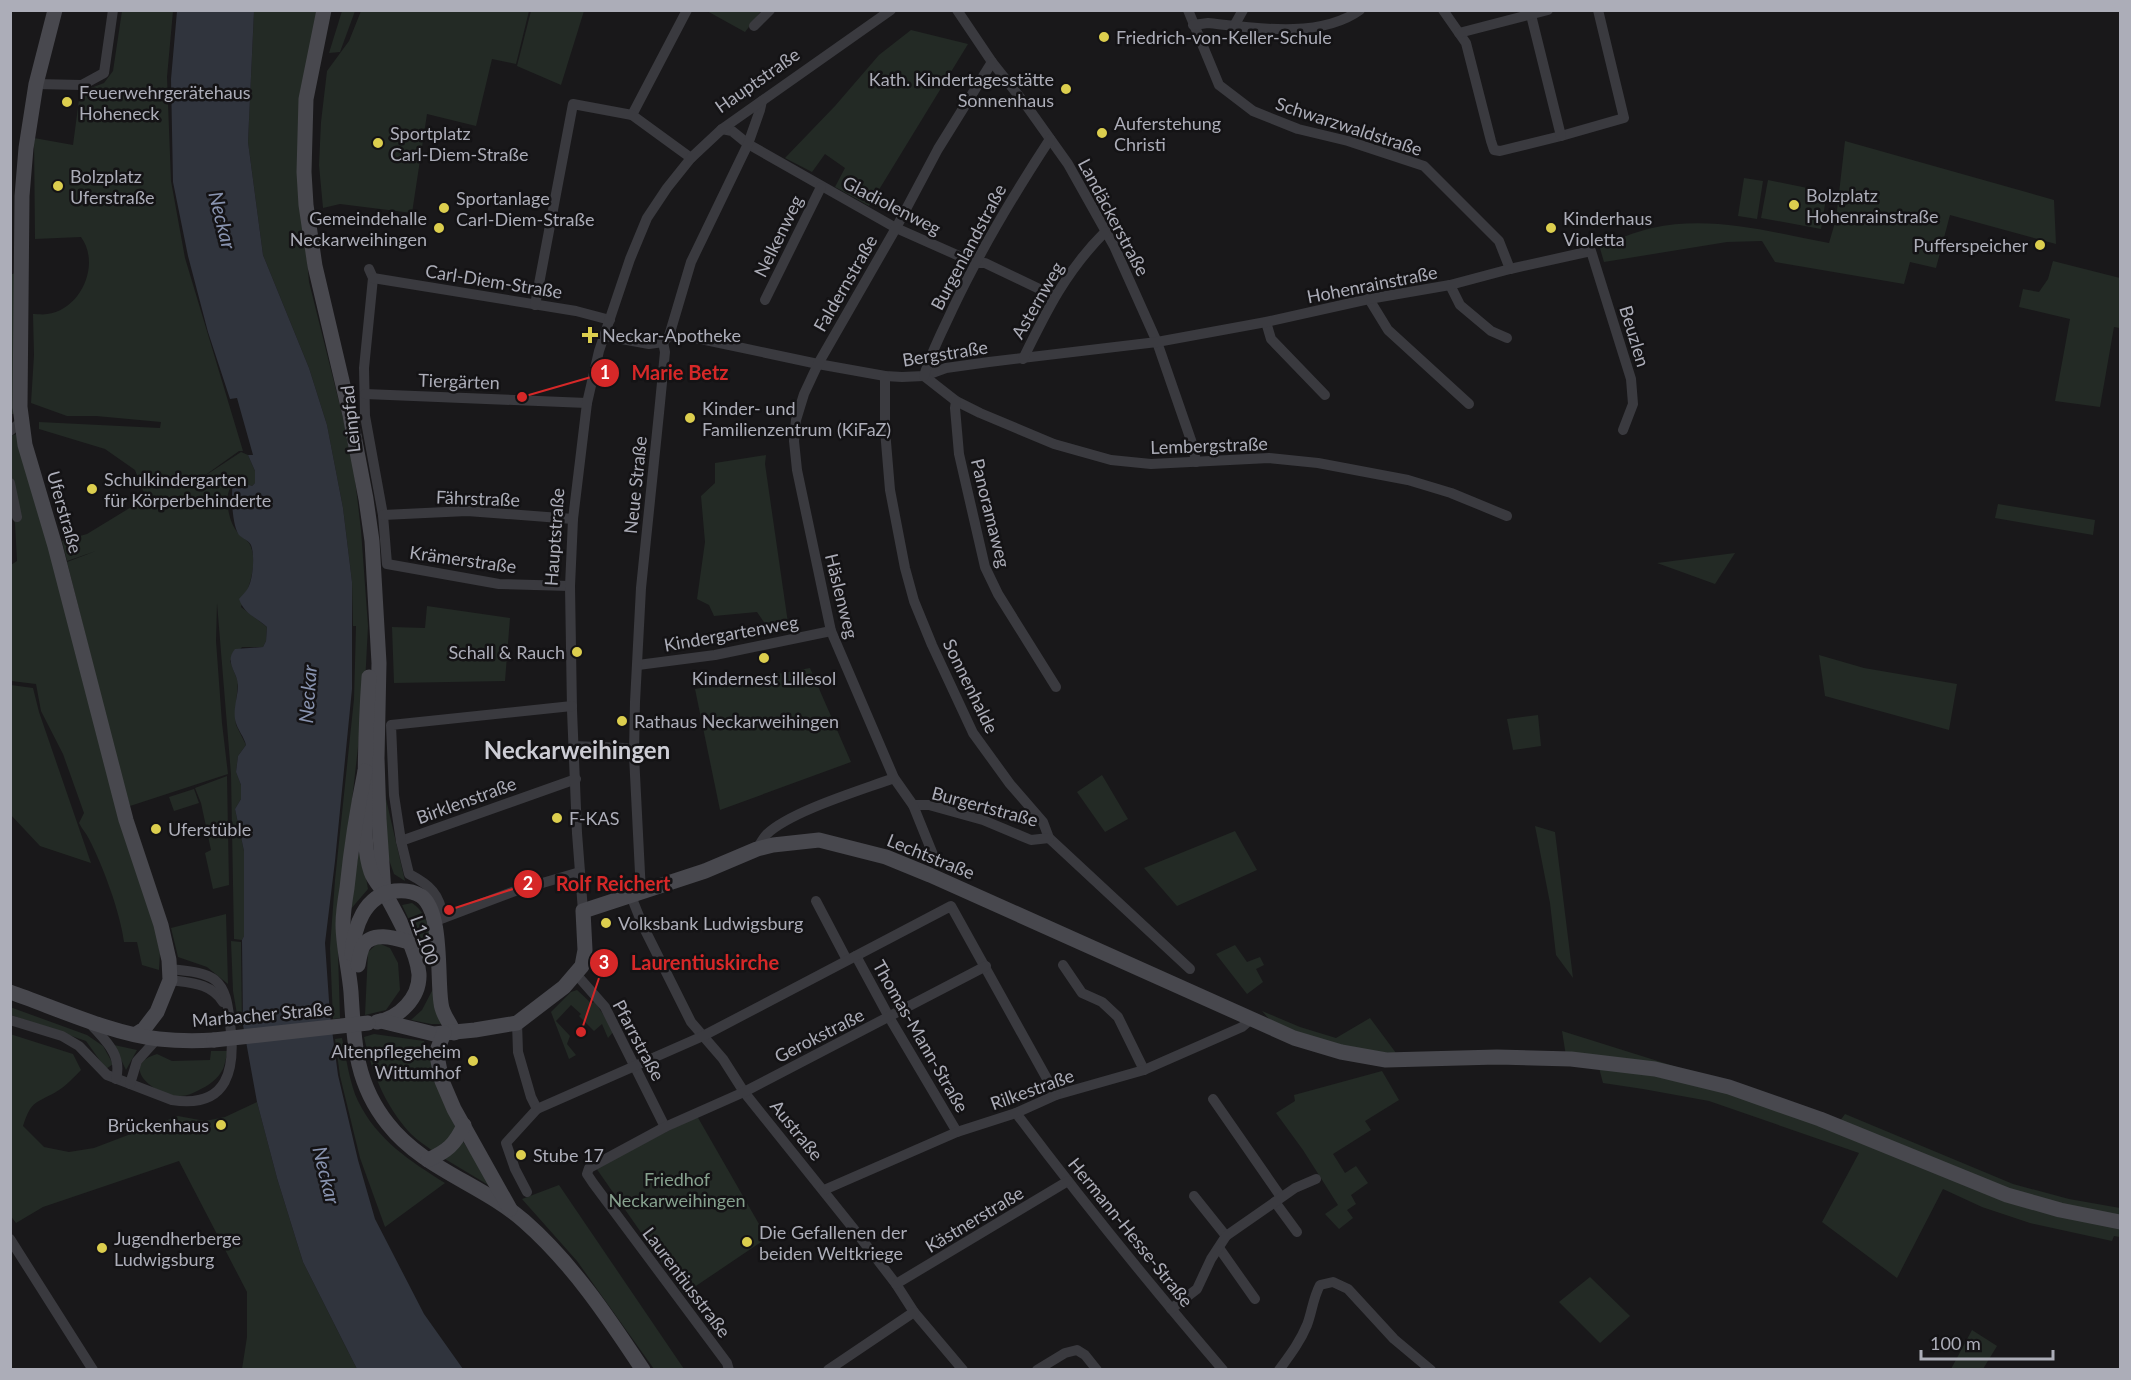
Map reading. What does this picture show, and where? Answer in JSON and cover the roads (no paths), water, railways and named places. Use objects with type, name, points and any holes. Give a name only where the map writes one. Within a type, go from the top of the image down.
[{"type":"street","name":"Uferstraße","points":[[55,10],[36,84],[22,196],[20,407],[16,426],[25,445],[55,546],[126,820],[161,925],[170,974]]},
{"type":"street","points":[[36,84],[82,85],[105,73],[113,10]]},
{"type":"street","points":[[324,10],[306,99],[304,150],[306,206],[315,266],[350,415],[372,541],[379,663],[378,819],[384,893]]},
{"type":"street","points":[[632,115],[687,10]]},
{"type":"street","points":[[754,26],[770,10]]},
{"type":"street","name":"Hauptstraße","points":[[576,974],[584,958],[584,911],[573,746],[570,586],[573,519],[587,403],[605,336],[633,249],[642,228],[667,188],[691,158],[722,129],[891,10]]},
{"type":"street","name":"Landäckerstraße","points":[[957,10],[992,62],[1068,164],[1114,246],[1157,342],[1193,446],[1196,462]]},
{"type":"street","name":"Schwarzwaldstraße","points":[[1188,10],[1220,85],[1253,111],[1298,129],[1348,141],[1424,166],[1498,241],[1510,269]]},
{"type":"street","points":[[1234,26],[1243,10]]},
{"type":"street","points":[[1193,25],[1208,23],[1308,30],[1352,16],[1360,10]]},
{"type":"street","points":[[1443,10],[1466,43],[1494,150],[1500,151],[1624,118],[1598,10]]},
{"type":"street","points":[[1459,33],[1548,10]]},
{"type":"street","points":[[1531,15],[1561,136]]},
{"type":"street","name":"Faldernstraße","points":[[818,364],[896,228],[938,149],[992,62]]},
{"type":"street","name":"Neue Straße","points":[[636,895],[634,740],[641,588],[666,339],[691,262],[748,144],[762,101]]},
{"type":"street","points":[[535,305],[573,104],[632,115],[691,158]]},
{"type":"street","name":"Gladiolenweg","points":[[722,129],[732,131],[748,144],[820,187],[896,228],[975,263],[985,263],[1054,296]]},
{"type":"street","name":"Burgenlandstraße","points":[[924,376],[929,358],[975,263],[1012,197],[1050,139]]},
{"type":"street","name":"Nelkenweg","points":[[765,300],[820,187]]},
{"type":"street","name":"Asternweg","points":[[1023,359],[1054,296],[1074,267],[1105,232]]},
{"type":"street","name":"Hohenrainstraße","points":[[1157,342],[1450,285],[1591,251]]},
{"type":"street","name":"Beuzlen","points":[[1591,251],[1631,379],[1633,404],[1623,430]]},
{"type":"street","name":"Carl-Diem-Straße","points":[[371,274],[576,311],[610,320]]},
{"type":"street","name":"Leinpfad","points":[[371,274],[364,368],[365,417],[383,515],[387,564]]},
{"type":"street","points":[[1450,285],[1460,304],[1491,331],[1507,338]]},
{"type":"street","points":[[1369,299],[1388,330],[1469,404]]},
{"type":"street","points":[[1266,322],[1271,339],[1325,395]]},
{"type":"street","name":"Bergstraße","points":[[605,336],[649,344],[666,339],[696,338],[885,376],[924,376],[946,368],[1157,342]]},
{"type":"street","name":"Häslenweg","points":[[818,364],[804,394],[796,420],[794,441],[831,631],[894,778],[913,806],[934,857]]},
{"type":"street","name":"Sonnenhalde","points":[[885,376],[885,430],[890,490],[904,568],[914,601],[932,645],[973,733],[1010,784],[1043,822],[1049,838],[1190,969]]},
{"type":"street","name":"Lembergstraße","points":[[924,376],[956,401],[1054,444],[1111,460],[1152,464],[1269,458],[1318,463],[1408,480],[1451,493],[1507,516]]},
{"type":"street","name":"Tiergärten","points":[[365,394],[587,403]]},
{"type":"street","name":"Panoramaweg","points":[[956,401],[959,454],[985,567],[1009,612],[1056,687]]},
{"type":"street","points":[[10,483],[17,517]]},
{"type":"street","name":"Fährstraße","points":[[383,515],[467,511],[573,519]]},
{"type":"street","name":"Krämerstraße","points":[[387,564],[499,584],[570,586]]},
{"type":"street","points":[[375,622],[368,698],[365,771],[355,821],[343,924],[356,1056],[364,1084],[388,1125],[406,1143],[428,1160],[511,1211],[563,1260],[606,1315],[643,1370]]},
{"type":"street","name":"Kindergartenweg","points":[[638,665],[715,655],[831,631]]},
{"type":"street","points":[[449,1033],[441,1005],[438,898],[428,884],[409,874],[394,795],[391,725],[572,706]]},
{"type":"street","points":[[573,746],[626,748]]},
{"type":"street","name":"L1100","points":[[365,771],[368,856],[371,873],[384,893],[408,942],[418,974],[413,998],[401,1011],[381,1021]]},
{"type":"street","points":[[757,849],[765,836],[776,826],[852,793],[894,778]]},
{"type":"street","name":"Birklenstraße","points":[[401,841],[576,779]]},
{"type":"street","name":"Burgertstraße","points":[[913,806],[929,805],[983,820],[1031,840],[1049,838]]},
{"type":"street","name":"Lechtstraße","points":[[584,911],[705,871],[757,849],[819,840],[886,857],[1250,1020],[1294,1038],[1341,1052],[1386,1060],[1571,1059],[1655,1069],[1730,1087],[1820,1119],[2007,1195],[2060,1210],[2121,1222]]},
{"type":"street","points":[[437,922],[515,891],[580,872]]},
{"type":"street","points":[[351,988],[353,943],[357,926],[368,906],[384,893],[413,892],[429,905],[437,922]]},
{"type":"street","name":"Austraße","points":[[636,895],[643,926],[691,1022],[723,1059],[744,1092],[824,1190],[896,1284],[914,1312],[963,1370]]},
{"type":"street","name":"Thomas-Mann-Straße","points":[[816,901],[889,1017],[957,1132]]},
{"type":"street","points":[[527,1192],[515,1169],[506,1143],[537,1109],[703,1036],[951,906],[1056,1095]]},
{"type":"street","points":[[351,988],[363,945],[369,940],[382,936],[408,942]]},
{"type":"street","points":[[1063,965],[1082,993],[1102,1002],[1118,1017],[1144,1070]]},
{"type":"street","name":"Gerokstraße","points":[[665,1127],[744,1092],[986,966]]},
{"type":"street","points":[[10,1020],[62,1036],[79,1046],[101,1071],[172,1100],[201,1100],[220,1089],[229,1075],[232,1049],[225,994],[214,979],[196,973],[170,974],[157,1012],[144,1029],[136,1034]]},
{"type":"street","points":[[381,1021],[424,1032],[449,1033],[517,1023],[564,987],[576,974]]},
{"type":"street","name":"Pfarrstraße","points":[[576,974],[605,1007],[665,1127]]},
{"type":"street","name":"Marbacher Straße","points":[[10,992],[107,1026],[165,1039],[214,1041],[381,1021]]},
{"type":"street","points":[[130,1084],[137,1061],[165,1039],[157,1012]]},
{"type":"street","points":[[85,1019],[116,1054],[118,1064],[116,1079]]},
{"type":"street","name":"Rilkestraße","points":[[824,1190],[957,1132],[1016,1113],[1056,1095],[1144,1070],[1242,1027],[1250,1020]]},
{"type":"street","points":[[517,1023],[518,1052],[531,1097],[537,1109]]},
{"type":"street","points":[[449,1033],[438,1048],[438,1068],[442,1081],[454,1109],[511,1211]]},
{"type":"street","points":[[1213,1099],[1297,1232]]},
{"type":"street","name":"Hermann-Hesse-Straße","points":[[1016,1113],[1171,1309],[1223,1370]]},
{"type":"street","points":[[428,1160],[447,1150],[464,1125]]},
{"type":"street","name":"Laurentiusstraße","points":[[665,1127],[592,1165],[587,1171],[593,1183],[727,1363],[729,1370]]},
{"type":"street","points":[[1171,1309],[1197,1289],[1211,1259],[1226,1236],[1278,1200],[1316,1179]]},
{"type":"street","name":"Kästnerstraße","points":[[896,1284],[1068,1181]]},
{"type":"street","points":[[1194,1196],[1226,1236]]},
{"type":"street","points":[[10,1239],[93,1370]]},
{"type":"street","points":[[1219,1248],[1254,1299]]},
{"type":"street","points":[[1279,1370],[1296,1348],[1308,1324],[1314,1297],[1320,1285],[1333,1282],[1348,1289],[1394,1339],[1431,1370]]},
{"type":"street","points":[[828,1370],[914,1312]]},
{"type":"street","points":[[1037,1370],[1065,1353],[1077,1350],[1085,1355],[1097,1370]]},
{"type":"water","name":"Neckar","points":[[177,11],[254,11],[248,142],[263,255],[309,368],[327,425],[343,508],[352,582],[352,689],[325,943],[330,1015],[338,1075],[375,1219],[424,1314],[463,1369],[357,1369],[303,1262],[257,1102],[243,1025],[244,851],[235,809],[241,799],[241,785],[236,772],[238,756],[246,745],[235,718],[238,685],[231,658],[235,649],[263,647],[267,627],[247,612],[239,599],[250,584],[253,555],[251,545],[240,536],[235,526],[232,492],[234,480],[252,486],[255,483],[255,471],[248,455],[253,455],[237,398],[230,399],[208,332],[188,256],[173,182],[171,79]]},
{"type":"place","name":"Friedrich-von-Keller-Schule","points":[[1104,37]]},
{"type":"place","name":"Kath. Kindertagesstätte Sonnenhaus","points":[[1066,89]]},
{"type":"place","name":"Feuerwehrgerätehaus Hoheneck","points":[[67,102]]},
{"type":"place","name":"Auferstehung Christi","points":[[1102,133]]},
{"type":"place","name":"Sportplatz Carl-Diem-Straße","points":[[378,143]]},
{"type":"place","name":"Bolzplatz Uferstraße","points":[[58,186]]},
{"type":"place","name":"Bolzplatz Hohenrainstraße","points":[[1794,205]]},
{"type":"place","name":"Sportanlage Carl-Diem-Straße","points":[[444,208]]},
{"type":"place","name":"Gemeindehalle Neckarweihingen","points":[[439,228]]},
{"type":"place","name":"Kinderhaus Violetta","points":[[1551,228]]},
{"type":"place","name":"Pufferspeicher","points":[[2040,245]]},
{"type":"place","name":"Neckar-Apotheke","points":[[590,335]]},
{"type":"place","name":"Marie Betz","points":[[522,397]]},
{"type":"place","name":"Kinder- und Familienzentrum (KiFaZ)","points":[[690,418]]},
{"type":"place","name":"Schulkindergarten für Körperbehinderte","points":[[92,489]]},
{"type":"place","name":"Schall & Rauch","points":[[577,652]]},
{"type":"place","name":"Kindernest Lillesol","points":[[764,658]]},
{"type":"place","name":"Rathaus Neckarweihingen","points":[[622,721]]},
{"type":"place","name":"F-KAS","points":[[557,818]]},
{"type":"place","name":"Uferstüble","points":[[156,829]]},
{"type":"place","name":"Rolf Reichert","points":[[449,910]]},
{"type":"place","name":"Volksbank Ludwigsburg","points":[[606,923]]},
{"type":"place","name":"Laurentiuskirche","points":[[581,1032]]},
{"type":"place","name":"Altenpflegeheim Wittumhof","points":[[473,1061]]},
{"type":"place","name":"Brückenhaus","points":[[221,1125]]},
{"type":"place","name":"Stube 17","points":[[521,1155]]},
{"type":"place","name":"Die Gefallenen der beiden Weltkriege","points":[[747,1242]]},
{"type":"place","name":"Jugendherberge Ludwigsburg","points":[[102,1248]]},
{"type":"district","name":"Neckarweihingen","points":[[577,749]]},
{"type":"park label","name":"Friedhof Neckarweihingen","points":[[677,1189]]}]
